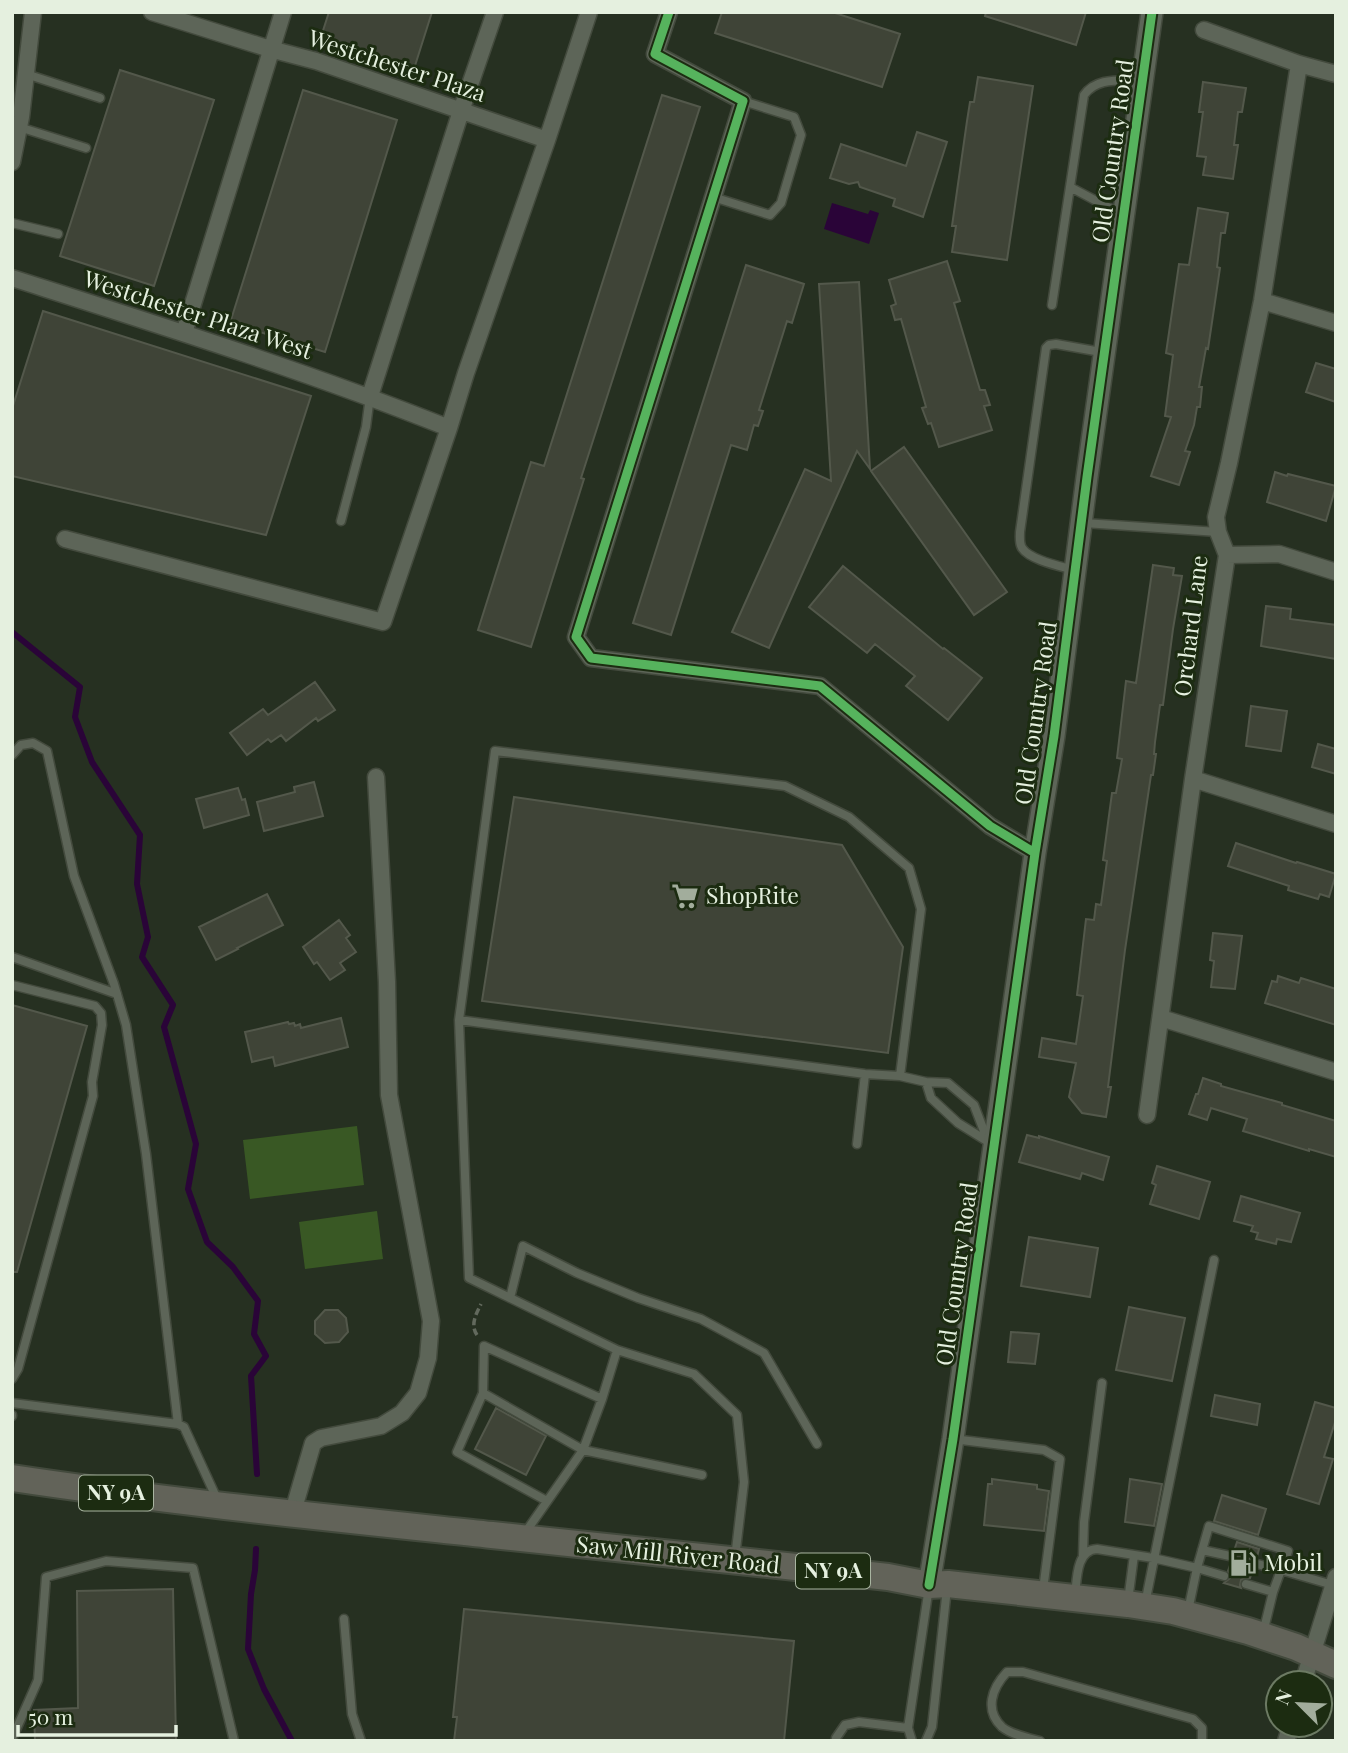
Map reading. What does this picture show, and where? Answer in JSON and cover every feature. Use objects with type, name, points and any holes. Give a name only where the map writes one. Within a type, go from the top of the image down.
[{"type":"main road","name":"Saw Mill River Road","points":[[12,1478],[292,1515],[888,1577],[1136,1606],[1224,1623],[1324,1660]]},
{"type":"street","points":[[12,162],[33,12]]},
{"type":"street","name":"Westchester Plaza","points":[[152,12],[316,61],[547,140]]},
{"type":"street","points":[[184,333],[283,12]]},
{"type":"street","points":[[370,396],[495,12]]},
{"type":"street","points":[[65,539],[383,622],[589,12]]},
{"type":"street","points":[[669,12],[655,54],[743,101],[576,637],[591,658],[820,687],[990,826],[1035,853]]},
{"type":"street","name":"Old Country Road","points":[[939,1584],[953,1439],[990,1147],[1054,736],[1074,570],[1152,12]]},
{"type":"street","points":[[1204,30],[1299,64],[1336,74]]},
{"type":"street","name":"Orchard Lane","points":[[1147,1115],[1227,555],[1218,532],[1216,517],[1230,463],[1262,301],[1299,64]]},
{"type":"street","name":"Westchester Plaza West","points":[[12,278],[370,396],[449,428]]},
{"type":"street","points":[[1262,301],[1336,323]]},
{"type":"street","points":[[1227,555],[1279,554],[1336,572]]},
{"type":"street","points":[[292,1515],[313,1443],[321,1438],[381,1426],[402,1413],[418,1393],[428,1358],[431,1321],[389,1094],[387,982],[376,777]]},
{"type":"street","points":[[1193,779],[1336,824]]},
{"type":"street","points":[[1161,1018],[1336,1072]]},
{"type":"street","points":[[1324,1660],[1334,1581]]},
{"type":"lane","points":[[26,74],[100,98]]},
{"type":"lane","points":[[1052,305],[1084,95],[1091,86],[1099,82],[1143,79]]},
{"type":"lane","points":[[713,197],[770,215],[781,203],[801,135],[794,117],[743,101]]},
{"type":"lane","points":[[16,138],[86,148]]},
{"type":"lane","points":[[1070,187],[1124,215]]},
{"type":"lane","points":[[12,223],[58,234]]},
{"type":"lane","points":[[1074,570],[1033,557],[1024,550],[1020,540],[1023,508],[1046,348],[1056,344],[1104,353]]},
{"type":"lane","points":[[341,521],[366,427],[370,396]]},
{"type":"lane","points":[[1081,522],[1218,532]]},
{"type":"lane","points":[[12,755],[21,745],[33,743],[47,751],[74,876],[126,1025],[146,1154],[181,1425],[220,1506]]},
{"type":"lane","points":[[734,1561],[744,1482],[737,1415],[694,1374],[617,1350],[469,1278],[459,1020],[495,751],[785,786],[849,817],[909,868],[921,909],[901,1076]]},
{"type":"lane","points":[[12,957],[117,994]]},
{"type":"lane","points":[[12,985],[95,1006],[101,1013],[103,1025],[92,1082],[93,1096],[18,1369],[12,1379]]},
{"type":"lane","points":[[459,1020],[865,1074],[901,1076],[926,1083],[948,1083],[974,1105],[990,1147]]},
{"type":"lane","points":[[858,1144],[865,1074]]},
{"type":"lane","points":[[926,1083],[931,1098],[958,1124],[990,1147]]},
{"type":"lane","points":[[510,1298],[523,1246],[577,1273],[638,1298],[701,1319],[764,1353],[817,1444]]},
{"type":"lane","points":[[1136,1606],[1153,1558],[1214,1260]]},
{"type":"lane","points":[[547,1501],[457,1452],[483,1393],[484,1346],[602,1399]]},
{"type":"lane","points":[[521,1538],[583,1450],[617,1350]]},
{"type":"lane","points":[[1074,1598],[1083,1555],[1084,1522],[1102,1383]]},
{"type":"lane","points":[[483,1393],[583,1450],[702,1475]]},
{"type":"lane","points":[[12,1403],[181,1425]]},
{"type":"lane","points":[[953,1439],[1044,1450],[1060,1459],[1042,1595]]},
{"type":"lane","points":[[1187,1615],[1209,1526],[1287,1551],[1262,1636]]},
{"type":"lane","points":[[1083,1555],[1089,1550],[1097,1549],[1153,1558],[1224,1576]]},
{"type":"lane","points":[[1202,1550],[1230,1556]]},
{"type":"lane","points":[[1134,1555],[1136,1606]]},
{"type":"lane","points":[[12,1739],[38,1680],[47,1577],[106,1561],[193,1567],[234,1741]]},
{"type":"lane","points":[[1253,1563],[1334,1581]]},
{"type":"lane","points":[[912,1741],[908,1728],[939,1584]]},
{"type":"lane","points":[[926,1741],[932,1727],[939,1584]]},
{"type":"lane","points":[[1246,1584],[1273,1592]]},
{"type":"lane","points":[[344,1619],[352,1714],[361,1741]]},
{"type":"lane","points":[[1040,1741],[1003,1728],[993,1714],[990,1703],[999,1680],[1007,1672],[1023,1672],[1193,1719],[1202,1728],[1202,1741]]},
{"type":"lane","points":[[836,1741],[845,1726],[859,1722],[908,1728]]},
{"type":"path","points":[[481,1304],[474,1318],[474,1330],[484,1346]]},
{"type":"green space","points":[[357,1126],[364,1185],[250,1199],[243,1140]]},
{"type":"green space","points":[[377,1211],[383,1259],[305,1269],[299,1222]]},
{"type":"shaded area","points":[[832,203],[868,214],[870,210],[879,213],[869,244],[824,229]]},
{"type":"building","points":[[329,12],[432,12],[413,72],[319,43]]},
{"type":"building","points":[[722,12],[832,12],[900,34],[882,87],[715,33]]},
{"type":"building","points":[[986,12],[1086,12],[1076,45],[985,16]]},
{"type":"building","points":[[120,70],[214,100],[154,286],[60,256]]},
{"type":"building","points":[[978,77],[1033,86],[1007,260],[952,252],[956,226],[952,226],[967,121],[970,102],[974,102]]},
{"type":"building","points":[[1203,82],[1246,88],[1242,112],[1238,112],[1234,145],[1238,145],[1233,179],[1203,175],[1206,157],[1197,156],[1203,112],[1199,112]]},
{"type":"building","points":[[303,90],[397,120],[325,352],[230,323]]},
{"type":"building","points":[[662,95],[700,107],[581,478],[584,479],[531,647],[478,630],[531,462],[544,466]]},
{"type":"building","points":[[917,132],[947,142],[923,217],[893,206],[895,199],[860,187],[858,182],[849,184],[830,178],[841,144],[906,166]]},
{"type":"building","points":[[1198,208],[1228,213],[1225,233],[1221,233],[1217,267],[1220,268],[1208,349],[1206,348],[1199,387],[1202,387],[1200,407],[1197,407],[1185,451],[1190,452],[1179,485],[1151,476],[1171,417],[1165,416],[1173,355],[1166,353],[1179,264],[1189,265]]},
{"type":"building","points":[[947,261],[960,301],[954,303],[980,390],[985,390],[990,405],[984,406],[992,430],[939,447],[931,423],[928,424],[922,408],[926,407],[901,319],[895,320],[891,306],[896,304],[889,280]]},
{"type":"building","points":[[746,265],[804,284],[792,323],[787,321],[759,410],[763,411],[758,426],[754,425],[747,450],[731,445],[671,635],[633,623]]},
{"type":"building","points":[[859,282],[870,469],[857,451],[769,648],[732,632],[805,469],[831,481],[819,284]]},
{"type":"building","points":[[43,311],[311,396],[266,535],[12,476],[12,409]]},
{"type":"building","points":[[1316,363],[1336,369],[1336,402],[1306,392]]},
{"type":"building","points":[[904,447],[1007,592],[974,615],[871,471]]},
{"type":"building","points":[[1275,472],[1336,486],[1326,521],[1267,502]]},
{"type":"building","points":[[1153,565],[1174,568],[1173,575],[1182,576],[1163,705],[1160,705],[1153,775],[1125,950],[1106,1117],[1082,1113],[1069,1097],[1076,1063],[1039,1057],[1042,1038],[1076,1044],[1083,996],[1077,995],[1086,919],[1094,920],[1096,904],[1101,905],[1107,861],[1103,860],[1112,793],[1116,793],[1122,759],[1117,758],[1126,681],[1136,683]]},
{"type":"building","points":[[843,566],[982,678],[948,720],[906,686],[915,676],[875,644],[867,653],[809,607]]},
{"type":"building","points":[[1266,606],[1291,609],[1290,619],[1336,625],[1336,659],[1261,646]]},
{"type":"building","points":[[315,682],[335,710],[318,721],[316,718],[286,741],[281,735],[271,742],[268,739],[247,755],[230,733],[263,709],[268,715]]},
{"type":"building","points":[[1251,706],[1287,711],[1281,751],[1246,746]]},
{"type":"building","points":[[1318,744],[1336,749],[1336,774],[1312,767]]},
{"type":"building","points":[[314,782],[323,816],[264,831],[257,802],[295,792],[294,787]]},
{"type":"building","points":[[238,788],[242,800],[245,799],[249,815],[204,828],[196,799]]},
{"type":"building","name":"ShopRite","points":[[514,797],[842,845],[903,947],[888,1053],[482,1001]]},
{"type":"building","points":[[1236,843],[1336,874],[1329,897],[1320,894],[1318,899],[1288,890],[1289,886],[1228,866]]},
{"type":"building","points":[[267,894],[283,925],[216,960],[199,927]]},
{"type":"building","points":[[339,920],[350,935],[346,938],[356,952],[340,963],[345,970],[330,980],[317,962],[314,964],[303,947]]},
{"type":"building","points":[[1213,933],[1242,936],[1235,989],[1211,987]]},
{"type":"building","points":[[1278,976],[1299,983],[1301,978],[1336,989],[1336,1025],[1265,1003],[1272,981],[1277,982]]},
{"type":"building","points":[[12,1005],[87,1026],[17,1272],[12,1272]]},
{"type":"building","points":[[341,1018],[348,1047],[275,1066],[273,1057],[252,1062],[245,1032],[288,1022],[294,1023],[295,1026],[300,1024],[301,1028]]},
{"type":"building","points":[[1203,1078],[1336,1121],[1336,1157],[1243,1131],[1247,1119],[1211,1108],[1207,1120],[1189,1114]]},
{"type":"building","points":[[1027,1135],[1039,1136],[1109,1157],[1103,1180],[1082,1173],[1080,1179],[1019,1162]]},
{"type":"building","points":[[1157,1166],[1210,1182],[1199,1219],[1150,1204],[1156,1185],[1152,1183]]},
{"type":"building","points":[[1241,1196],[1300,1213],[1291,1242],[1277,1239],[1276,1244],[1256,1239],[1258,1233],[1251,1231],[1253,1226],[1234,1221]]},
{"type":"building","points":[[1029,1237],[1098,1248],[1090,1297],[1021,1286]]},
{"type":"building","points":[[1129,1307],[1185,1318],[1172,1381],[1116,1370]]},
{"type":"building","points":[[325,1310],[338,1310],[346,1318],[348,1332],[339,1342],[325,1343],[315,1334],[315,1321]]},
{"type":"building","points":[[1011,1332],[1039,1334],[1035,1364],[1008,1362]]},
{"type":"building","points":[[1215,1395],[1260,1404],[1257,1425],[1211,1416]]},
{"type":"building","points":[[1315,1402],[1336,1408],[1336,1419],[1324,1457],[1333,1459],[1319,1504],[1287,1494]]},
{"type":"building","points":[[496,1408],[546,1436],[526,1475],[475,1449]]},
{"type":"building","points":[[992,1479],[1037,1485],[1037,1489],[1049,1491],[1044,1531],[984,1525],[988,1484],[992,1484]]},
{"type":"building","points":[[1130,1479],[1162,1484],[1154,1526],[1125,1522]]},
{"type":"building","points":[[1222,1495],[1266,1509],[1258,1535],[1214,1521]]},
{"type":"building","name":"Mobil","points":[[1237,1542],[1259,1549],[1257,1557],[1251,1557],[1247,1561],[1248,1567],[1253,1570],[1250,1578],[1241,1580],[1241,1588],[1224,1583],[1230,1578],[1228,1571],[1231,1562],[1236,1558],[1234,1551]]},
{"type":"building","points":[[173,1589],[176,1741],[35,1741],[34,1710],[78,1708],[77,1591]]},
{"type":"building","points":[[464,1609],[794,1641],[784,1741],[454,1741],[457,1717],[453,1717]]},
{"type":"waterway","points":[[12,632],[80,687],[75,717],[92,762],[140,835],[137,884],[148,937],[142,957],[173,1005],[164,1027],[196,1144],[188,1189],[207,1242],[233,1267],[258,1301],[254,1334],[266,1356],[251,1376],[257,1474]]},
{"type":"waterway","points":[[256,1549],[248,1649],[264,1689],[292,1741]]},
{"type":"cycle path","points":[[669,12],[655,54],[743,101],[576,637],[591,658],[820,686],[990,826],[1035,853]]},
{"type":"cycle path","points":[[929,1585],[953,1439],[1035,853],[1054,736],[1152,12]]},
{"type":"place","name":"ShopRite","points":[[685,896]]},
{"type":"place","name":"Mobil","points":[[1243,1563]]}]
